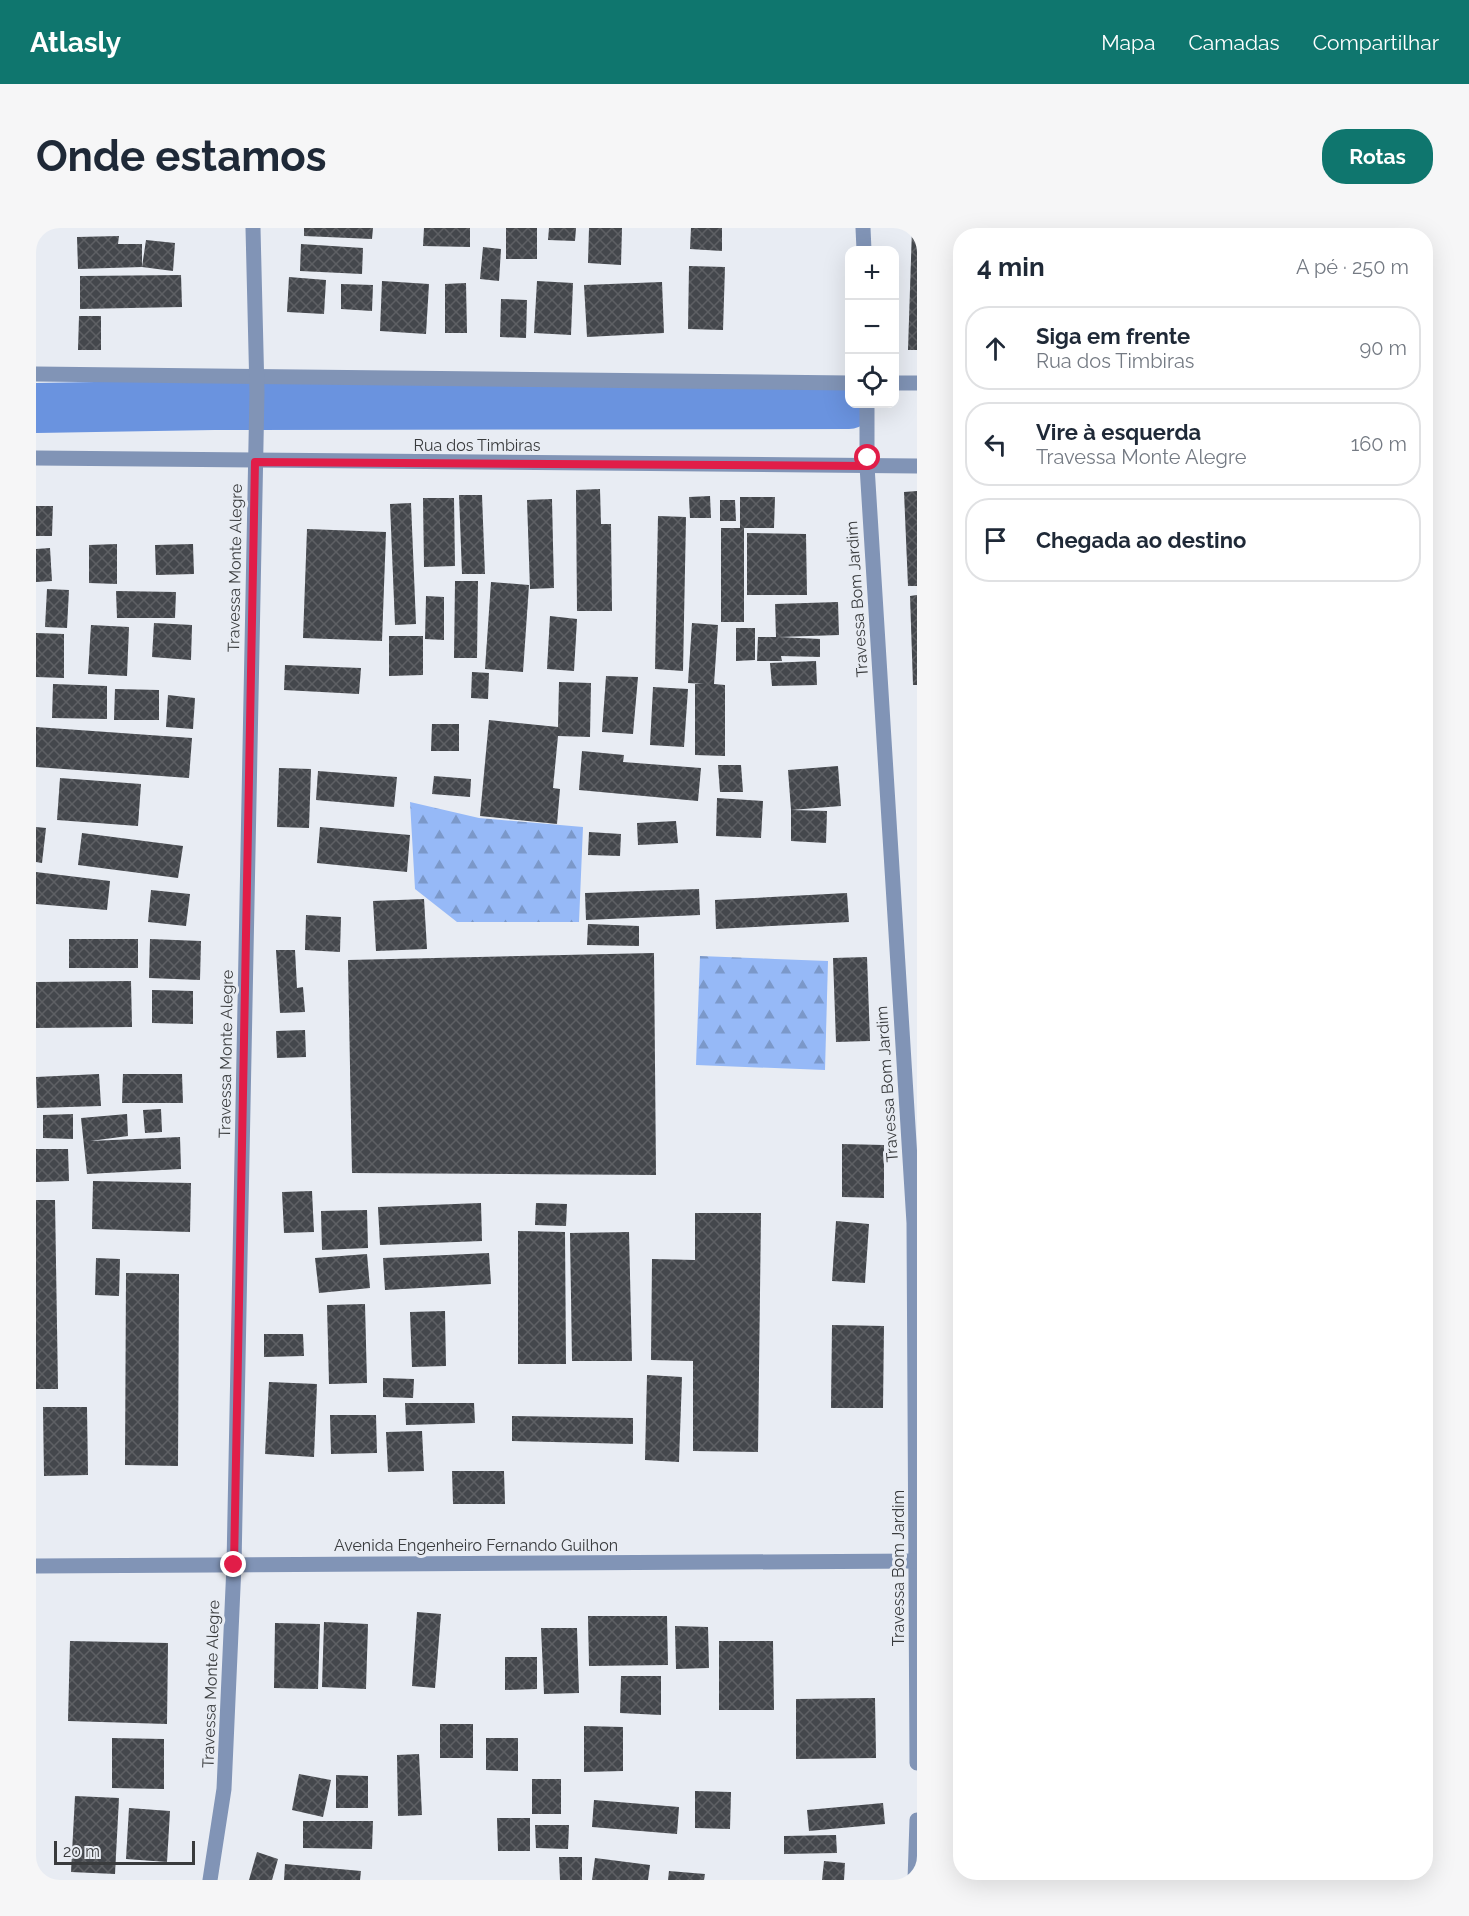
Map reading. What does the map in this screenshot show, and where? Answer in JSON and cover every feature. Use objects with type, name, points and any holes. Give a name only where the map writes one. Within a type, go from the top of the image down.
[{"type":"street","name":"Travessa Monte Alegre","points":[[210,1880],[225,1788],[234,1565],[257,375],[253,228]]},
{"type":"street","points":[[863,228],[864,246]]},
{"type":"street","points":[[36,375],[257,375],[633,382],[845,382]]},
{"type":"street","points":[[899,383],[917,383]]},
{"type":"street","name":"Travessa Bom Jardim","points":[[867,408],[867,462],[914,1223],[917,1762]]},
{"type":"street","name":"Rua dos Timbiras","points":[[36,458],[255,462],[867,462],[917,466]]},
{"type":"street","name":"Avenida Engenheiro Fernando Guilhon","points":[[36,1566],[916,1561]]},
{"type":"street","points":[[915,1880],[917,1820]]},
{"type":"green space","points":[[410,802],[479,818],[583,827],[579,922],[457,922],[415,889]]},
{"type":"green space","points":[[700,956],[828,961],[825,1070],[696,1065]]},
{"type":"building","points":[[304,228],[373,228],[372,239],[304,236]]},
{"type":"building","points":[[424,228],[470,228],[470,247],[423,246]]},
{"type":"building","points":[[506,228],[537,228],[537,259],[506,259]]},
{"type":"building","points":[[549,228],[576,228],[575,241],[548,240]]},
{"type":"building","points":[[589,228],[622,228],[621,265],[588,263]]},
{"type":"building","points":[[691,228],[722,228],[722,251],[690,249]]},
{"type":"building","points":[[912,228],[917,228],[917,350],[908,350]]},
{"type":"building","points":[[119,236],[118,244],[142,244],[142,267],[78,269],[77,237]]},
{"type":"building","points":[[146,240],[175,243],[173,271],[142,267]]},
{"type":"building","points":[[301,244],[363,248],[362,274],[300,271]]},
{"type":"building","points":[[483,247],[501,249],[499,281],[480,279]]},
{"type":"building","points":[[689,266],[725,267],[723,330],[688,329]]},
{"type":"building","points":[[181,275],[182,307],[80,309],[80,276]]},
{"type":"building","points":[[289,277],[326,280],[324,314],[287,312]]},
{"type":"building","points":[[382,281],[429,284],[426,334],[380,331]]},
{"type":"building","points":[[537,281],[573,283],[571,335],[534,333]]},
{"type":"building","points":[[662,282],[664,333],[587,337],[584,285]]},
{"type":"building","points":[[466,283],[467,333],[445,333],[445,284]]},
{"type":"building","points":[[341,284],[373,285],[372,311],[341,309]]},
{"type":"building","points":[[501,299],[527,300],[526,338],[500,337]]},
{"type":"building","points":[[79,316],[101,316],[101,350],[78,350]]},
{"type":"building","points":[[600,489],[601,524],[611,524],[612,611],[577,611],[576,490]]},
{"type":"building","points":[[917,491],[917,586],[908,586],[904,492]]},
{"type":"building","points":[[459,495],[482,495],[485,574],[462,574]]},
{"type":"building","points":[[710,496],[711,518],[690,518],[689,497]]},
{"type":"building","points":[[740,497],[775,497],[774,528],[744,528],[744,622],[721,622],[721,528],[740,528]]},
{"type":"building","points":[[423,498],[454,498],[455,566],[424,567]]},
{"type":"building","points":[[552,499],[554,588],[530,589],[527,500]]},
{"type":"building","points":[[720,500],[735,500],[736,521],[720,521]]},
{"type":"building","points":[[411,503],[416,624],[395,625],[390,504]]},
{"type":"building","points":[[36,506],[53,506],[52,536],[36,536]]},
{"type":"building","points":[[658,516],[686,517],[683,671],[655,669]]},
{"type":"building","points":[[307,529],[386,532],[382,641],[303,638]]},
{"type":"building","points":[[747,533],[806,534],[807,595],[747,595]]},
{"type":"building","points":[[117,544],[117,584],[89,583],[89,545]]},
{"type":"building","points":[[193,544],[194,574],[156,575],[155,545]]},
{"type":"building","points":[[50,548],[52,581],[36,582],[36,549]]},
{"type":"building","points":[[455,581],[478,581],[477,658],[454,658]]},
{"type":"building","points":[[491,582],[529,585],[523,672],[485,669]]},
{"type":"building","points":[[47,589],[69,590],[67,628],[45,627]]},
{"type":"building","points":[[116,591],[176,592],[175,618],[117,618]]},
{"type":"building","points":[[917,595],[917,685],[913,685],[910,596]]},
{"type":"building","points":[[426,596],[444,597],[444,640],[425,639]]},
{"type":"building","points":[[838,602],[839,635],[779,637],[820,639],[820,657],[781,656],[782,661],[757,661],[758,637],[776,637],[775,604]]},
{"type":"building","points":[[550,616],[577,619],[574,671],[547,669]]},
{"type":"building","points":[[154,623],[192,625],[191,660],[152,657]]},
{"type":"building","points":[[692,623],[718,625],[714,684],[725,685],[725,756],[695,755],[695,684],[704,684],[688,683]]},
{"type":"building","points":[[91,625],[129,627],[127,676],[88,674]]},
{"type":"building","points":[[736,628],[755,628],[755,660],[736,661]]},
{"type":"building","points":[[36,633],[64,634],[64,678],[36,677]]},
{"type":"building","points":[[389,636],[423,636],[423,675],[389,676]]},
{"type":"building","points":[[816,661],[817,685],[772,686],[770,663]]},
{"type":"building","points":[[285,665],[361,668],[359,694],[284,690]]},
{"type":"building","points":[[472,672],[489,673],[488,699],[471,698]]},
{"type":"building","points":[[606,676],[638,677],[633,734],[602,732]]},
{"type":"building","points":[[559,682],[591,683],[590,737],[558,736],[553,788],[560,789],[557,824],[480,816],[489,720],[558,727]]},
{"type":"building","points":[[53,684],[107,686],[107,719],[52,718]]},
{"type":"building","points":[[653,687],[688,689],[684,747],[650,745]]},
{"type":"building","points":[[115,689],[159,690],[159,720],[114,720]]},
{"type":"building","points":[[168,695],[195,698],[193,729],[166,727]]},
{"type":"building","points":[[432,724],[459,724],[459,751],[431,751]]},
{"type":"building","points":[[36,727],[192,738],[189,778],[36,767]]},
{"type":"building","points":[[582,751],[624,755],[623,762],[701,768],[698,801],[579,790]]},
{"type":"building","points":[[718,765],[741,765],[743,792],[720,792]]},
{"type":"building","points":[[838,766],[841,806],[791,810],[788,770]]},
{"type":"building","points":[[279,768],[311,769],[309,828],[277,827]]},
{"type":"building","points":[[318,771],[397,777],[394,807],[316,800]]},
{"type":"building","points":[[434,776],[471,779],[470,797],[432,794]]},
{"type":"building","points":[[60,778],[141,784],[138,826],[57,820]]},
{"type":"building","points":[[717,798],[763,801],[761,838],[716,836]]},
{"type":"building","points":[[791,810],[827,811],[826,843],[791,841]]},
{"type":"building","points":[[676,821],[678,843],[638,845],[637,823]]},
{"type":"building","points":[[36,827],[46,828],[42,863],[36,862]]},
{"type":"building","points":[[320,827],[410,835],[407,872],[317,863]]},
{"type":"building","points":[[589,832],[621,834],[620,856],[588,855]]},
{"type":"building","points":[[82,833],[183,846],[178,878],[78,865]]},
{"type":"building","points":[[36,872],[110,881],[107,910],[36,904]]},
{"type":"building","points":[[699,889],[700,915],[586,920],[585,893]]},
{"type":"building","points":[[151,890],[190,894],[186,926],[148,922]]},
{"type":"building","points":[[847,893],[849,922],[716,929],[715,900]]},
{"type":"building","points":[[424,899],[427,949],[376,951],[373,901]]},
{"type":"building","points":[[306,915],[341,917],[340,952],[305,950]]},
{"type":"building","points":[[588,924],[639,926],[639,946],[587,945]]},
{"type":"building","points":[[69,939],[138,939],[138,968],[69,968]]},
{"type":"building","points":[[150,939],[201,941],[200,980],[149,978]]},
{"type":"building","points":[[276,950],[295,950],[297,988],[303,987],[305,1012],[280,1013]]},
{"type":"building","points":[[654,953],[656,1175],[352,1173],[348,960]]},
{"type":"building","points":[[867,957],[870,1041],[836,1042],[833,958]]},
{"type":"building","points":[[131,981],[132,1027],[36,1028],[36,982]]},
{"type":"building","points":[[152,990],[193,991],[193,1024],[152,1023]]},
{"type":"building","points":[[305,1030],[306,1057],[277,1058],[276,1031]]},
{"type":"building","points":[[99,1074],[101,1106],[37,1108],[36,1077]]},
{"type":"building","points":[[123,1074],[182,1074],[183,1103],[122,1103]]},
{"type":"building","points":[[161,1109],[162,1132],[145,1133],[143,1110]]},
{"type":"building","points":[[73,1114],[73,1139],[43,1138],[43,1115]]},
{"type":"building","points":[[127,1114],[128,1136],[90,1141],[180,1137],[181,1169],[87,1174],[81,1118]]},
{"type":"building","points":[[842,1144],[884,1145],[884,1198],[842,1197]]},
{"type":"building","points":[[36,1149],[68,1149],[69,1181],[36,1182]]},
{"type":"building","points":[[93,1181],[191,1183],[190,1232],[92,1229]]},
{"type":"building","points":[[312,1191],[314,1232],[284,1233],[282,1192]]},
{"type":"building","points":[[36,1200],[55,1200],[58,1389],[36,1389]]},
{"type":"building","points":[[481,1203],[482,1241],[380,1245],[378,1207]]},
{"type":"building","points":[[536,1203],[567,1204],[566,1226],[535,1225]]},
{"type":"building","points":[[367,1210],[368,1248],[322,1250],[321,1211]]},
{"type":"building","points":[[695,1213],[761,1213],[758,1452],[693,1451],[693,1361],[651,1360],[652,1259],[695,1260]]},
{"type":"building","points":[[836,1221],[869,1224],[865,1283],[832,1281]]},
{"type":"building","points":[[518,1231],[565,1232],[566,1364],[518,1364]]},
{"type":"building","points":[[629,1232],[632,1361],[572,1361],[570,1233]]},
{"type":"building","points":[[489,1253],[491,1284],[385,1290],[383,1258]]},
{"type":"building","points":[[367,1254],[370,1288],[319,1293],[315,1258]]},
{"type":"building","points":[[96,1258],[120,1259],[119,1296],[95,1295]]},
{"type":"building","points":[[126,1273],[179,1274],[178,1466],[125,1465]]},
{"type":"building","points":[[365,1304],[367,1383],[329,1384],[327,1305]]},
{"type":"building","points":[[445,1311],[446,1366],[412,1367],[410,1312]]},
{"type":"building","points":[[832,1325],[884,1326],[883,1408],[831,1408]]},
{"type":"building","points":[[264,1334],[303,1334],[304,1356],[264,1357]]},
{"type":"building","points":[[647,1375],[682,1377],[679,1462],[645,1460]]},
{"type":"building","points":[[383,1378],[414,1379],[413,1398],[383,1397]]},
{"type":"building","points":[[269,1382],[317,1384],[314,1457],[265,1454]]},
{"type":"building","points":[[405,1403],[474,1403],[475,1423],[406,1425]]},
{"type":"building","points":[[43,1407],[87,1407],[88,1475],[44,1476]]},
{"type":"building","points":[[330,1415],[376,1415],[377,1453],[331,1454]]},
{"type":"building","points":[[512,1416],[633,1418],[633,1444],[512,1441]]},
{"type":"building","points":[[422,1431],[424,1471],[388,1472],[386,1432]]},
{"type":"building","points":[[452,1471],[504,1471],[505,1504],[453,1504]]},
{"type":"building","points":[[417,1612],[441,1614],[435,1688],[412,1686]]},
{"type":"building","points":[[588,1616],[667,1616],[668,1665],[589,1666]]},
{"type":"building","points":[[324,1622],[368,1624],[366,1689],[322,1687]]},
{"type":"building","points":[[275,1623],[320,1624],[318,1689],[274,1688]]},
{"type":"building","points":[[675,1626],[708,1627],[709,1668],[676,1669]]},
{"type":"building","points":[[541,1628],[577,1628],[579,1693],[544,1694]]},
{"type":"building","points":[[70,1641],[168,1643],[167,1724],[68,1721]]},
{"type":"building","points":[[719,1641],[773,1641],[774,1710],[719,1710]]},
{"type":"building","points":[[505,1657],[537,1657],[537,1689],[505,1690]]},
{"type":"building","points":[[621,1676],[661,1676],[661,1715],[620,1713]]},
{"type":"building","points":[[875,1698],[876,1758],[796,1759],[796,1699]]},
{"type":"building","points":[[440,1724],[473,1724],[473,1758],[440,1758]]},
{"type":"building","points":[[584,1726],[623,1727],[623,1771],[584,1772]]},
{"type":"building","points":[[112,1738],[164,1739],[164,1789],[112,1788]]},
{"type":"building","points":[[486,1738],[518,1738],[518,1771],[486,1770]]},
{"type":"building","points":[[419,1754],[422,1815],[398,1816],[397,1755]]},
{"type":"building","points":[[299,1774],[331,1780],[323,1817],[292,1810]]},
{"type":"building","points":[[336,1775],[368,1776],[368,1808],[336,1808]]},
{"type":"building","points":[[532,1779],[561,1779],[561,1814],[532,1814]]},
{"type":"building","points":[[695,1791],[731,1792],[730,1829],[695,1828]]},
{"type":"building","points":[[75,1796],[119,1798],[115,1874],[71,1872]]},
{"type":"building","points":[[594,1800],[679,1807],[677,1834],[592,1827]]},
{"type":"building","points":[[883,1803],[885,1824],[809,1831],[807,1810]]},
{"type":"building","points":[[129,1808],[170,1811],[167,1862],[126,1859]]},
{"type":"building","points":[[497,1818],[530,1818],[530,1851],[498,1851]]},
{"type":"building","points":[[303,1821],[373,1821],[372,1849],[303,1848]]},
{"type":"building","points":[[535,1825],[569,1825],[568,1849],[536,1848]]},
{"type":"building","points":[[836,1835],[837,1853],[784,1854],[784,1836]]},
{"type":"building","points":[[257,1852],[278,1859],[272,1880],[249,1880]]},
{"type":"building","points":[[559,1857],[582,1857],[582,1880],[560,1880]]},
{"type":"building","points":[[595,1858],[650,1865],[648,1880],[592,1880]]},
{"type":"building","points":[[824,1861],[845,1863],[844,1880],[822,1880]]},
{"type":"building","points":[[285,1864],[361,1871],[360,1880],[284,1880]]},
{"type":"building","points":[[669,1871],[705,1874],[704,1880],[668,1880]]},
{"type":"waterway","points":[[36,408],[214,405],[845,404]]},
{"type":"route","points":[[234,1565],[255,462],[867,466],[868,458]]}]
